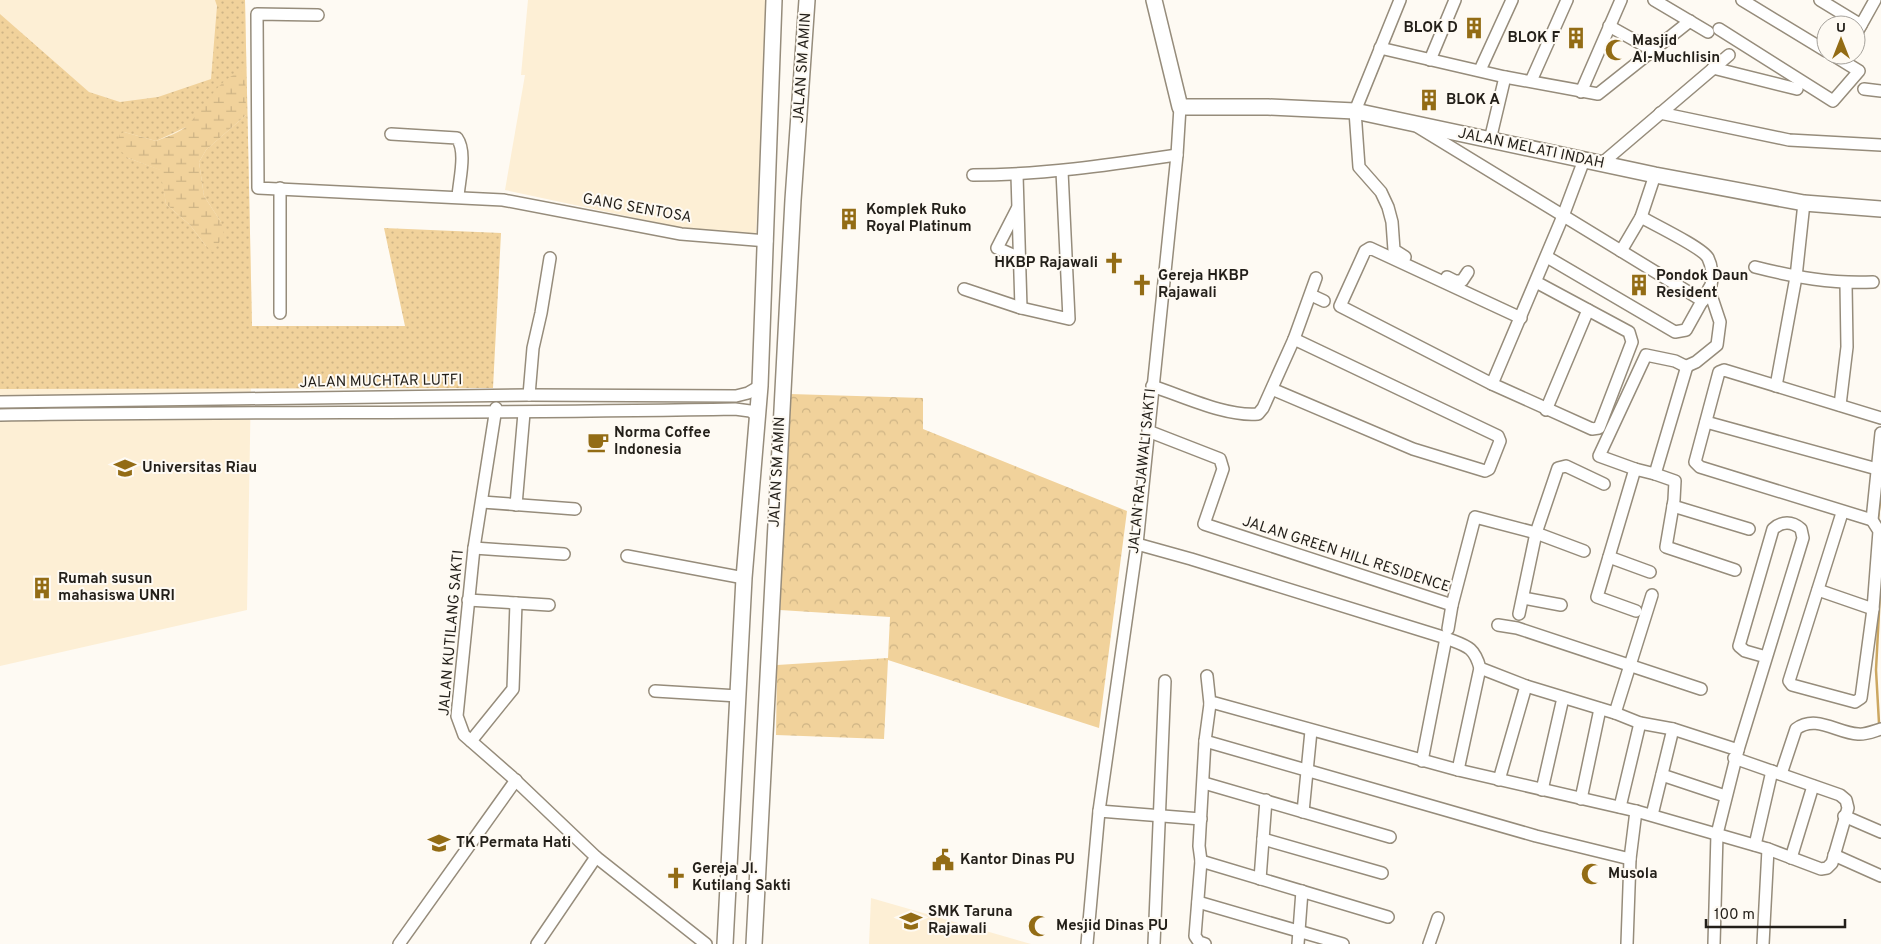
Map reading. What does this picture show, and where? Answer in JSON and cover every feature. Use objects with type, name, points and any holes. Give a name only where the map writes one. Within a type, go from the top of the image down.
[{"type":"main road","name":"JALAN SM AMIN","points":[[725,944],[744,578],[760,386],[767,241],[766,205],[774,0]]},
{"type":"main road","name":"JALAN SM AMIN","points":[[754,944],[774,550],[807,0]]},
{"type":"main road","name":"JALAN RAJAWALI SAKTI","points":[[1154,0],[1180,106]]},
{"type":"main road","name":"JALAN MELATI INDAH","points":[[1180,106],[1355,110],[1414,125],[1655,175],[1804,203],[1881,209]]},
{"type":"main road","points":[[747,550],[774,550]]},
{"type":"street","points":[[1400,0],[1355,110],[1359,167],[1381,192],[1388,206],[1392,222],[1394,250],[1455,281],[1462,281],[1468,272]]},
{"type":"street","points":[[1430,60],[1455,0]]},
{"type":"street","points":[[1480,70],[1512,0]]},
{"type":"street","points":[[1531,81],[1568,0]]},
{"type":"street","points":[[1581,92],[1621,0]]},
{"type":"street","points":[[1654,0],[1690,21],[1713,31],[1833,101],[1860,71],[1851,65]]},
{"type":"street","points":[[1742,0],[1816,45]]},
{"type":"street","points":[[1820,0],[1840,15]]},
{"type":"street","points":[[1866,15],[1875,0]]},
{"type":"street","name":"GANG SENTOSA","points":[[318,15],[256,14],[258,188],[503,200],[681,234],[767,241]]},
{"type":"street","points":[[1380,48],[1505,77],[1598,94],[1690,21]]},
{"type":"street","points":[[1609,26],[1652,50]]},
{"type":"street","points":[[1601,164],[1729,55]]},
{"type":"street","points":[[1713,68],[1797,90]]},
{"type":"street","points":[[1490,140],[1505,77]]},
{"type":"street","points":[[1864,90],[1881,91]]},
{"type":"street","name":"JALAN RAJAWALI SAKTI","points":[[1087,944],[1099,811],[1137,544],[1177,155],[1180,106]]},
{"type":"street","points":[[1660,113],[1789,140],[1881,145]]},
{"type":"street","points":[[1414,125],[1703,301]]},
{"type":"street","points":[[391,134],[457,138],[461,144],[462,152],[458,197]]},
{"type":"street","points":[[973,175],[1017,175],[1062,171],[1177,155]]},
{"type":"street","points":[[1492,384],[1564,216],[1584,160]]},
{"type":"street","points":[[964,289],[1021,308],[1068,320],[1070,318],[1062,171]]},
{"type":"street","points":[[1017,175],[1021,308]]},
{"type":"street","points":[[1621,251],[1641,216],[1655,175]]},
{"type":"street","points":[[280,188],[280,313]]},
{"type":"street","points":[[1776,386],[1796,277],[1804,203]]},
{"type":"street","points":[[1018,207],[997,248],[1020,258]]},
{"type":"street","points":[[1546,257],[1675,332],[1686,330],[1703,301],[1713,277],[1708,258],[1641,216]]},
{"type":"street","points":[[1520,318],[1370,248],[1364,251],[1340,306],[1546,410],[1592,429],[1599,428],[1632,342],[1629,332],[1536,282]]},
{"type":"street","points":[[529,396],[533,348],[542,313],[550,258]]},
{"type":"street","points":[[1755,267],[1796,277],[1846,284],[1873,282]]},
{"type":"street","points":[[1152,386],[1246,415],[1258,414],[1272,390],[1294,339],[1316,278]]},
{"type":"street","points":[[1840,405],[1847,346],[1846,284]]},
{"type":"street","points":[[1655,474],[1687,367],[1717,345],[1720,322],[1709,289]]},
{"type":"street","points":[[1311,295],[1324,301]]},
{"type":"street","points":[[1546,410],[1588,310]]},
{"type":"street","points":[[1272,390],[1413,449],[1484,471],[1489,469],[1500,441],[1498,436],[1294,339]]},
{"type":"street","points":[[1687,367],[1675,361],[1646,354],[1599,456],[1675,481],[1666,547],[1735,570]]},
{"type":"street","points":[[1872,520],[1697,465],[1695,462],[1720,371],[1726,369],[1881,418]]},
{"type":"street","name":"JALAN MUCHTAR LUTFI","points":[[0,402],[498,396],[736,396],[748,393],[760,386]]},
{"type":"street","name":"JALAN KUTILANG SAKTI","points":[[498,396],[474,548],[468,600],[457,716],[464,735],[516,780],[596,857],[706,944]]},
{"type":"street","name":"JALAN MUCHTAR LUTFI","points":[[0,415],[211,412],[496,414],[735,409],[750,411],[758,416]]},
{"type":"street","points":[[516,505],[524,413]]},
{"type":"street","points":[[1706,422],[1877,469]]},
{"type":"street","name":"JALAN GREEN HILL RESIDENCE","points":[[1148,431],[1220,459],[1223,469],[1204,524],[1452,605],[1475,518],[1536,533],[1584,551]]},
{"type":"street","points":[[1842,512],[1789,679],[1792,685],[1853,701],[1859,700],[1873,608],[1879,531],[1872,520],[1881,433]]},
{"type":"street","points":[[1519,614],[1536,533],[1558,468],[1566,466],[1604,484]]},
{"type":"street","points":[[1635,469],[1597,597],[1636,611]]},
{"type":"street","points":[[482,502],[575,508]]},
{"type":"street","points":[[1673,506],[1749,529]]},
{"type":"street","points":[[1714,944],[1717,834],[1725,796],[1736,754],[1803,538],[1801,529],[1786,523],[1779,524],[1773,529],[1740,646],[1745,652],[1766,657]]},
{"type":"street","points":[[1137,544],[1447,634],[1469,647],[1476,655],[1480,668],[1458,770]]},
{"type":"street","points":[[474,548],[564,554]]},
{"type":"street","points":[[627,556],[744,578]]},
{"type":"street","points":[[1609,557],[1650,572]]},
{"type":"street","points":[[1818,590],[1873,608]]},
{"type":"street","points":[[1615,713],[1652,595]]},
{"type":"street","points":[[1523,598],[1561,605]]},
{"type":"street","points":[[468,600],[549,604]]},
{"type":"street","points":[[471,741],[513,689],[516,603]]},
{"type":"street","points":[[1422,760],[1452,605]]},
{"type":"street","points":[[1498,624],[1517,628],[1701,689]]},
{"type":"street","points":[[1210,704],[1215,703],[1458,770],[1652,815],[1768,849],[1821,869],[1827,868],[1832,863],[1844,816],[1848,808],[1846,800],[1840,795],[1776,773],[1736,754],[1673,729],[1640,723],[1615,713],[1526,686],[1480,668]]},
{"type":"street","points":[[1199,943],[1198,902],[1201,861],[1201,819],[1205,741],[1210,704],[1207,676]]},
{"type":"street","points":[[1154,944],[1165,681]]},
{"type":"street","points":[[1499,780],[1526,686]]},
{"type":"street","points":[[655,691],[738,696]]},
{"type":"street","points":[[1542,790],[1563,698]]},
{"type":"street","points":[[1580,799],[1600,709]]},
{"type":"street","points":[[1620,807],[1640,723]]},
{"type":"street","points":[[1755,845],[1776,773],[1796,729],[1809,723],[1857,734],[1881,729]]},
{"type":"street","points":[[1652,815],[1673,729]]},
{"type":"street","points":[[1303,812],[1311,731]]},
{"type":"street","points":[[1205,741],[1536,836],[1630,859]]},
{"type":"street","points":[[1662,775],[1725,796]]},
{"type":"street","points":[[399,944],[516,780]]},
{"type":"street","points":[[1204,783],[1390,837]]},
{"type":"street","points":[[1791,858],[1813,786]]},
{"type":"street","points":[[1260,879],[1266,800]]},
{"type":"street","points":[[1099,811],[1201,819]]},
{"type":"street","points":[[1627,944],[1630,859],[1636,811]]},
{"type":"street","points":[[1844,816],[1881,832]]},
{"type":"street","points":[[1263,839],[1382,872]]},
{"type":"street","points":[[1763,944],[1768,849]]},
{"type":"street","points":[[1834,855],[1881,876]]},
{"type":"street","points":[[537,944],[596,857]]},
{"type":"street","points":[[1201,861],[1388,917]]},
{"type":"street","points":[[1298,944],[1302,891]]},
{"type":"street","points":[[1198,902],[1342,944]]},
{"type":"street","points":[[1429,944],[1438,918]]},
{"type":"shaded area","name":"Universitas Riau","points":[[0,0],[245,0],[252,326],[247,610],[0,666]]},
{"type":"shaded area","points":[[528,0],[768,0],[756,236],[692,230],[505,190],[525,75],[521,75]]},
{"type":"shaded area","name":"SMK Taruna Rajawali","points":[[871,898],[1031,944],[869,944]]},
{"type":"green space","points":[[215,0],[245,0],[252,326],[405,326],[384,228],[501,233],[493,388],[0,389],[0,14],[89,92],[120,102],[158,97],[211,79],[217,6]],"holes":[[[246,115],[206,150],[199,162],[204,196],[221,222],[206,246],[190,225],[166,204],[161,170],[128,158],[124,132],[156,141],[186,127]]]},
{"type":"green space","points":[[245,70],[246,115],[206,150],[199,162],[204,196],[221,222],[224,235],[213,252],[190,225],[166,204],[160,170],[128,158],[119,149],[119,135],[124,132],[156,141],[177,133],[188,125],[219,86],[235,74]]},
{"type":"green space","points":[[790,394],[923,398],[923,429],[1127,511],[1099,728],[888,660],[884,739],[776,735],[777,665],[888,658],[890,617],[780,610]]},
{"type":"waterway","points":[[1879,522],[1881,494]]},
{"type":"waterway","points":[[1879,723],[1876,670],[1880,592]]},
{"type":"place","name":"BLOK D","points":[[1474,28]]},
{"type":"place","name":"BLOK F","points":[[1576,38]]},
{"type":"place","name":"Masjid Al-Muchlisin","points":[[1616,50]]},
{"type":"place","name":"BLOK A","points":[[1429,100]]},
{"type":"place","name":"Komplek Ruko Royal Platinum","points":[[849,219]]},
{"type":"place","name":"HKBP Rajawali","points":[[1114,263]]},
{"type":"place","name":"Gereja HKBP Rajawali","points":[[1142,285]]},
{"type":"place","name":"Pondok Daun Resident","points":[[1639,285]]},
{"type":"place","name":"Norma Coffee Indonesia","points":[[598,442]]},
{"type":"place","name":"Universitas Riau","points":[[125,468]]},
{"type":"place","name":"Rumah susun mahasiswa UNRI","points":[[42,588]]},
{"type":"place","name":"TK Permata Hati","points":[[439,843]]},
{"type":"place","name":"Kantor Dinas PU","points":[[943,860]]},
{"type":"place","name":"Musola","points":[[1592,874]]},
{"type":"place","name":"Gereja Jl. Kutilang Sakti","points":[[676,878]]},
{"type":"place","name":"SMK Taruna Rajawali","points":[[911,921]]},
{"type":"place","name":"Mesjid Dinas PU","points":[[1039,926]]}]
